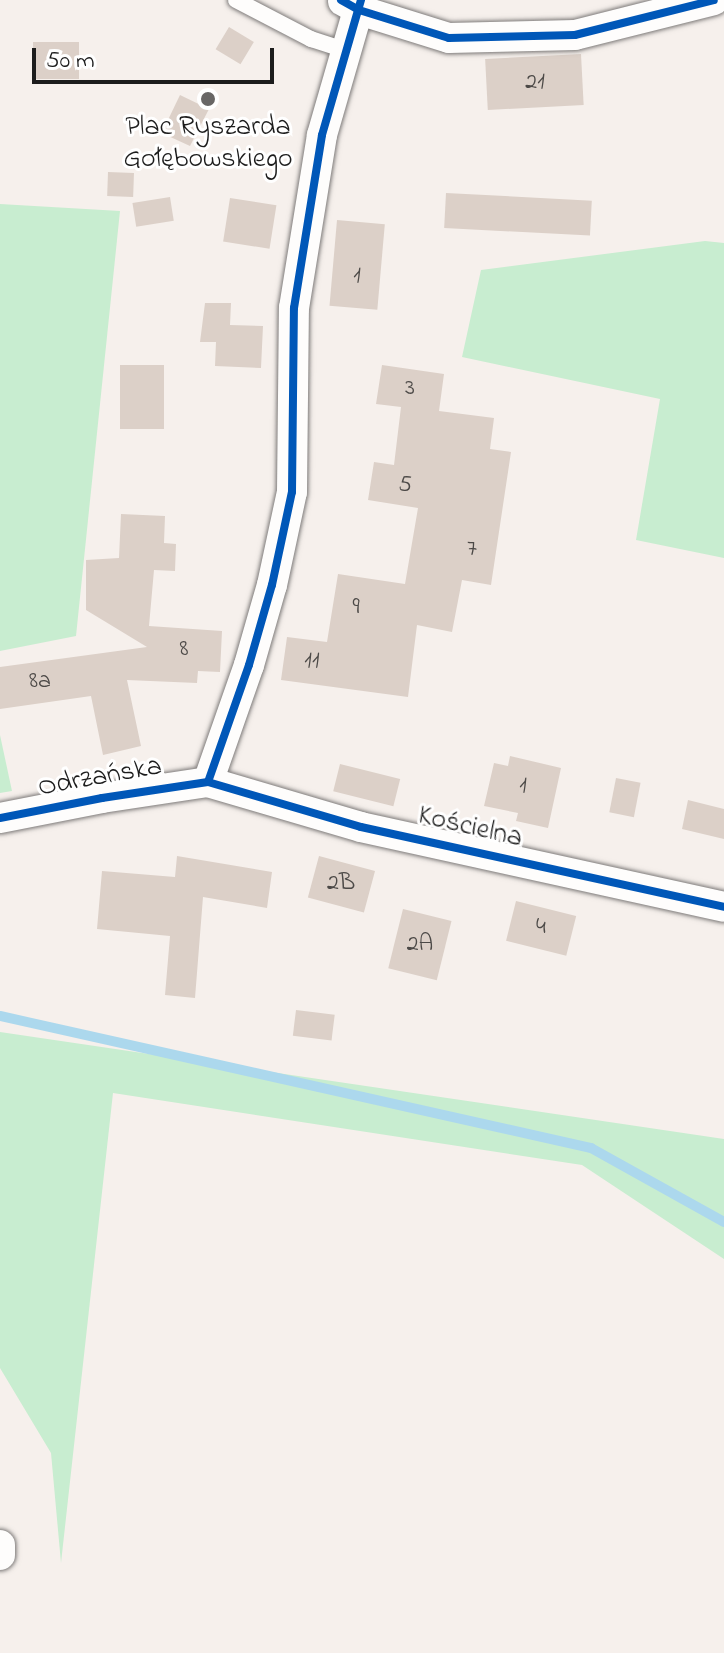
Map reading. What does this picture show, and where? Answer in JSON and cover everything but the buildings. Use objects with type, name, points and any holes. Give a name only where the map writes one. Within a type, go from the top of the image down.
[{"type":"street","points":[[208,782],[253,652],[272,585],[292,492],[294,308],[322,135],[347,51],[354,3],[449,38],[575,35],[714,0]]},
{"type":"street","name":"Odrzańska","points":[[0,818],[208,782]]},
{"type":"street","name":"Kościelna","points":[[208,782],[361,827],[724,907]]},
{"type":"street","points":[[0,1545],[0,1555]]},
{"type":"lane","points":[[236,0],[311,39],[347,51]]},
{"type":"green space","points":[[0,204],[120,211],[76,636],[0,651]]},
{"type":"green space","points":[[705,241],[724,243],[724,558],[636,540],[660,399],[462,357],[481,270]]},
{"type":"green space","points":[[0,735],[12,791],[0,793]]},
{"type":"green space","points":[[0,1032],[724,1139],[724,1259],[582,1165],[113,1093],[61,1563],[51,1453],[0,1368]]},
{"type":"waterway","points":[[0,1016],[591,1148],[724,1222]]},
{"type":"cycle path","points":[[341,0],[359,10],[449,38],[575,35],[714,0]]},
{"type":"cycle path","points":[[208,782],[249,665],[272,585],[292,492],[294,308],[322,135],[361,0]]},
{"type":"cycle path","points":[[0,818],[208,782],[361,827],[724,907]]},
{"type":"place","name":"Plac Ryszarda Gołębowskiego","points":[[208,99]]}]
